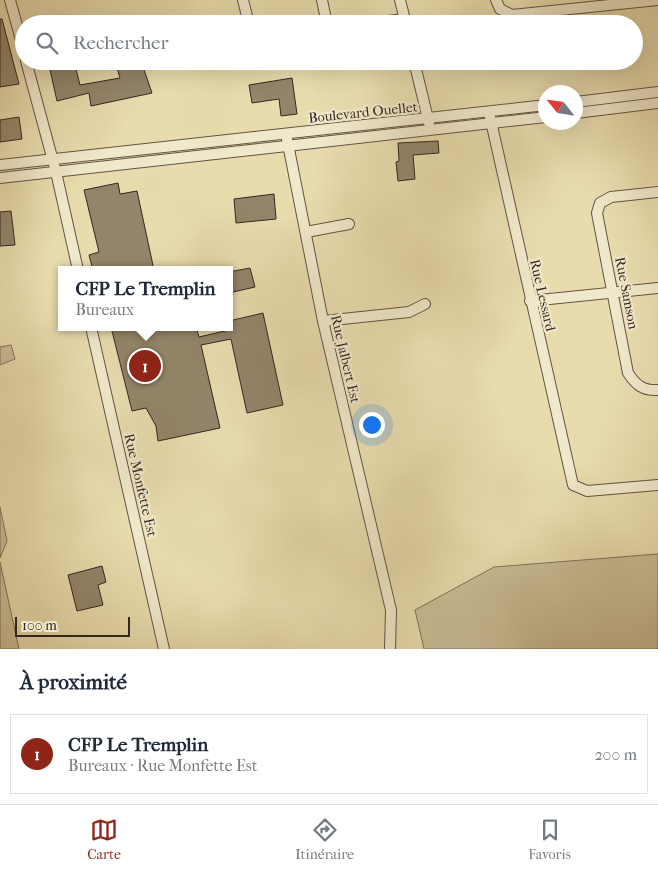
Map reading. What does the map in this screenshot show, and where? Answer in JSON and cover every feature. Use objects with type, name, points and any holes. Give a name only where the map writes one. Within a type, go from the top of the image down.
[{"type":"street","points":[[10,0],[15,18]]},
{"type":"street","points":[[243,0],[247,15]]},
{"type":"street","points":[[322,0],[325,15]]},
{"type":"street","points":[[400,0],[404,15]]},
{"type":"street","points":[[496,0],[500,10],[512,15],[658,0]]},
{"type":"street","points":[[28,70],[56,172],[77,266]]},
{"type":"street","points":[[416,70],[430,129]]},
{"type":"street","points":[[583,111],[658,92]]},
{"type":"street","points":[[583,102],[658,103]]},
{"type":"street","name":"Boulevard Ouellet","points":[[0,165],[538,106]]},
{"type":"street","name":"Rue Lessard","points":[[488,111],[573,485],[587,491],[658,485]]},
{"type":"street","name":"Boulevard Ouellet","points":[[0,178],[538,117]]},
{"type":"street","name":"Rue Jalbert Est","points":[[286,134],[323,322],[391,610],[390,649]]},
{"type":"street","points":[[183,145],[184,157]]},
{"type":"street","name":"Rue Samson","points":[[658,192],[611,197],[600,203],[597,213],[628,373],[637,386],[658,390]]},
{"type":"street","points":[[306,232],[349,224]]},
{"type":"street","points":[[530,301],[658,288]]},
{"type":"street","points":[[323,322],[409,312],[425,304]]},
{"type":"street","name":"Rue Monfette Est","points":[[92,331],[164,649]]},
{"type":"shaded area","points":[[11,345],[15,359],[0,365],[0,347]]},
{"type":"shaded area","points":[[0,507],[7,541],[0,558]]},
{"type":"shaded area","points":[[658,554],[658,649],[424,649],[415,610],[494,567]]},
{"type":"shaded area","points":[[0,562],[19,649],[0,649]]},
{"type":"building","points":[[0,19],[2,19],[19,84],[0,87]]},
{"type":"building","points":[[50,70],[76,70],[80,85],[120,78],[118,70],[144,70],[152,93],[91,106],[89,93],[57,101]]},
{"type":"building","points":[[292,78],[297,114],[281,116],[279,99],[252,103],[249,85]]},
{"type":"building","points":[[19,117],[22,139],[0,142],[0,120]]},
{"type":"building","points":[[438,141],[439,153],[413,155],[415,179],[398,181],[396,162],[399,161],[398,143]]},
{"type":"building","points":[[118,183],[120,194],[137,191],[153,266],[92,266],[89,255],[99,252],[84,190]]},
{"type":"building","points":[[274,194],[276,219],[236,223],[234,199]]},
{"type":"building","points":[[11,211],[15,245],[0,246],[0,212]]},
{"type":"building","points":[[250,268],[255,287],[233,292],[233,271]]},
{"type":"building","points":[[263,313],[283,405],[247,413],[231,339],[201,345],[220,428],[158,441],[156,426],[146,408],[132,411],[112,331],[197,331],[199,337],[233,331],[233,320]]},
{"type":"building","points":[[102,566],[106,582],[98,585],[103,605],[77,611],[68,575]]},
{"type":"place","name":"CFP Le Tremplin","points":[[145,366]]}]
